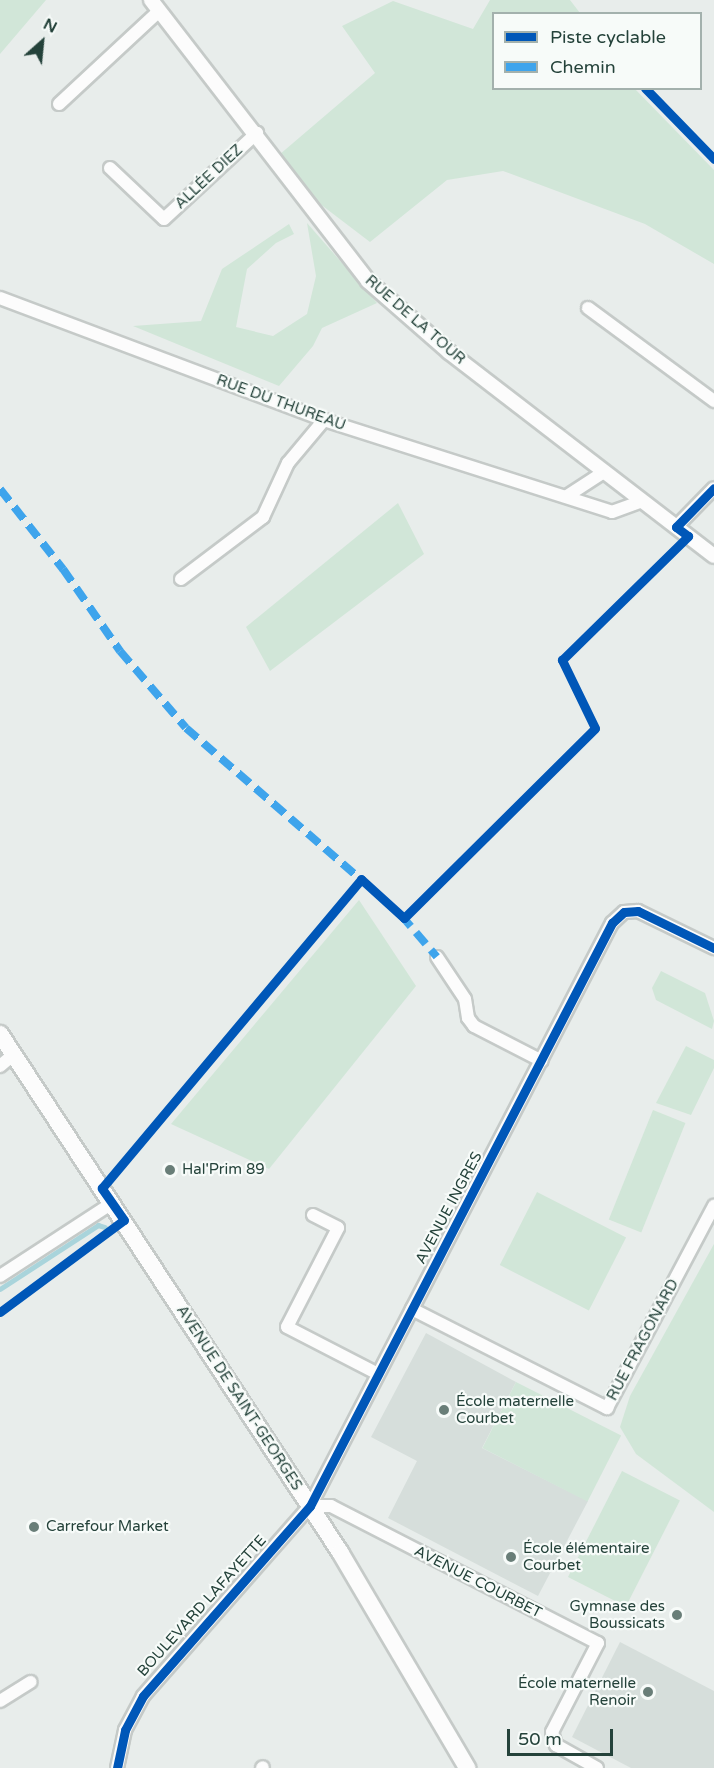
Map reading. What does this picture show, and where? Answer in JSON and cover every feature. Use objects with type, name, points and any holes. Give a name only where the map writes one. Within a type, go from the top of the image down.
[{"type":"main road","name":"AVENUE DE SAINT-GEORGES","points":[[0,1034],[7,1060],[111,1204],[310,1506],[467,1768]]},
{"type":"street","points":[[59,104],[155,5]]},
{"type":"street","name":"RUE DE LA TOUR","points":[[155,5],[368,281],[449,352],[714,556]]},
{"type":"street","name":"ALLÉE DIEZ","points":[[110,168],[164,219],[256,133]]},
{"type":"street","name":"RUE DU THUREAU","points":[[0,298],[324,420],[612,512],[642,501]]},
{"type":"street","points":[[588,308],[714,401]]},
{"type":"street","points":[[181,579],[263,517],[288,463],[324,420]]},
{"type":"street","points":[[567,496],[604,472]]},
{"type":"street","points":[[676,527],[714,488]]},
{"type":"street","name":"AVENUE INGRES","points":[[310,1506],[612,923],[624,912],[638,911],[714,948]]},
{"type":"street","points":[[437,957],[465,999],[468,1018],[474,1026],[542,1061]]},
{"type":"street","points":[[0,1276],[111,1204]]},
{"type":"street","name":"RUE FRAGONARD","points":[[412,1310],[607,1408],[714,1206]]},
{"type":"street","points":[[313,1215],[338,1228],[287,1327],[378,1374]]},
{"type":"street","name":"BOULEVARD LAFAYETTE","points":[[117,1768],[124,1730],[143,1696],[310,1506]]},
{"type":"street","name":"AVENUE COURBET","points":[[310,1506],[331,1506],[597,1643],[552,1732],[556,1745],[597,1768]]},
{"type":"street","points":[[0,1701],[31,1682]]},
{"type":"shaded area","name":"École élémentaire Courbet","points":[[426,1333],[516,1382],[482,1448],[588,1501],[538,1596],[388,1518],[417,1461],[371,1437]]},
{"type":"shaded area","points":[[620,1642],[714,1691],[714,1768],[631,1768],[572,1737]]},
{"type":"green space","points":[[0,0],[46,0],[0,54]]},
{"type":"green space","points":[[490,0],[570,0],[579,12],[492,12],[492,90],[636,90],[714,170],[714,264],[645,224],[503,171],[447,180],[370,242],[307,194],[279,155],[375,73],[342,26],[393,1],[473,29]]},
{"type":"green space","points":[[307,223],[377,303],[322,328],[313,346],[279,386],[133,326],[201,321],[222,269],[289,224],[294,234],[276,243],[247,269],[236,327],[273,336],[307,314],[316,276]]},
{"type":"green space","points":[[398,503],[424,554],[270,671],[246,627]]},
{"type":"green space","points":[[359,900],[416,986],[269,1169],[171,1124]]},
{"type":"green space","points":[[661,971],[705,993],[714,1021],[712,1029],[656,1000],[652,988]]},
{"type":"green space","points":[[686,1046],[714,1060],[714,1068],[691,1115],[656,1103]]},
{"type":"green space","points":[[653,1110],[685,1123],[641,1233],[609,1219]]},
{"type":"green space","points":[[537,1192],[626,1237],[589,1310],[500,1265]]},
{"type":"green space","points":[[714,1244],[714,1512],[636,1454],[620,1427],[630,1396]]},
{"type":"green space","points":[[516,1382],[621,1436],[588,1502],[482,1448]]},
{"type":"green space","points":[[622,1471],[680,1501],[626,1607],[568,1577]]},
{"type":"waterway","points":[[0,1289],[98,1225],[105,1227]]},
{"type":"marked path","points":[[0,489],[63,569],[120,651],[186,728],[365,883]]},
{"type":"marked path","points":[[401,915],[437,957]]},
{"type":"cycle path","points":[[647,90],[714,159]]},
{"type":"cycle path","points":[[0,1312],[124,1220],[102,1188],[361,879],[404,918],[595,728],[562,660],[688,536],[676,527],[714,488]]},
{"type":"cycle path","points":[[117,1768],[125,1730],[143,1696],[310,1506],[612,923],[624,912],[638,911],[714,948]]},
{"type":"place","name":"Hal'Prim 89","points":[[170,1170]]},
{"type":"place","name":"École maternelle Courbet","points":[[444,1410]]},
{"type":"place","name":"Carrefour Market","points":[[34,1527]]},
{"type":"place","name":"École élémentaire Courbet","points":[[511,1557]]},
{"type":"place","name":"Gymnase des Boussicats","points":[[677,1615]]},
{"type":"place","name":"École maternelle Renoir","points":[[648,1692]]}]
